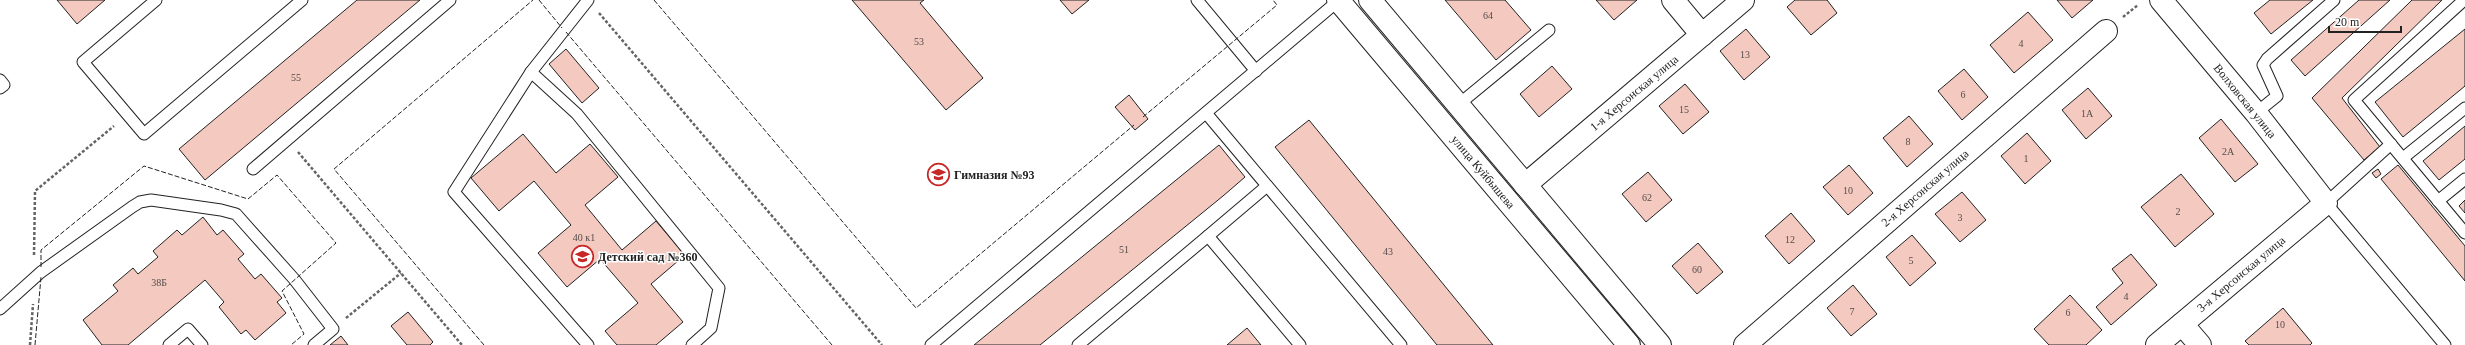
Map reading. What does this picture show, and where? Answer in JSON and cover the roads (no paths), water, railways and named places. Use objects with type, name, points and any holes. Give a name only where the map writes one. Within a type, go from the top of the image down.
[{"type":"street","name":"улица Куйбышева","points":[[1339,0],[1629,345]]},
{"type":"street","name":"улица Куйбышева","points":[[1370,0],[1660,345]]},
{"type":"street","points":[[1673,0],[1702,35]]},
{"type":"street","name":"1-я Херсонская улица","points":[[1506,200],[1743,0]]},
{"type":"street","name":"Волховская улица","points":[[2162,0],[2256,114],[2326,203]]},
{"type":"street","name":"2-я Херсонская улица","points":[[1745,345],[2106,31]]},
{"type":"street","name":"3-я Херсонская улица","points":[[2157,345],[2326,203]]},
{"type":"street","points":[[2182,324],[2200,345]]},
{"type":"lane","points":[[156,0],[83,62],[144,134],[302,0]]},
{"type":"lane","points":[[253,168],[288,140],[450,0]]},
{"type":"lane","points":[[1197,0],[1256,71]]},
{"type":"lane","points":[[931,345],[1339,0]]},
{"type":"lane","points":[[2256,114],[2277,96],[2263,65],[2267,59],[2334,0]]},
{"type":"lane","points":[[2464,0],[2354,100],[2465,233]]},
{"type":"lane","points":[[588,345],[454,192],[531,72],[591,3]]},
{"type":"lane","points":[[1458,105],[1549,30]]},
{"type":"lane","points":[[531,72],[577,114],[719,288],[711,328],[692,345]]},
{"type":"lane","points":[[0,80],[4,85],[0,88]]},
{"type":"lane","points":[[2403,158],[2465,108]]},
{"type":"lane","points":[[1206,114],[1401,345]]},
{"type":"lane","points":[[2391,144],[2326,203],[2445,345]]},
{"type":"lane","points":[[2438,201],[2465,179]]},
{"type":"lane","points":[[1078,345],[1267,186]]},
{"type":"lane","points":[[0,309],[34,278],[140,202],[151,200],[221,210],[236,214],[294,279],[333,329],[314,345]]},
{"type":"lane","points":[[1208,236],[1300,345]]},
{"type":"lane","points":[[169,345],[188,329],[202,345]]},
{"type":"place","name":"Гимназия №93","points":[[938,175]]},
{"type":"place","name":"Детский сад №360","points":[[583,257]]}]
